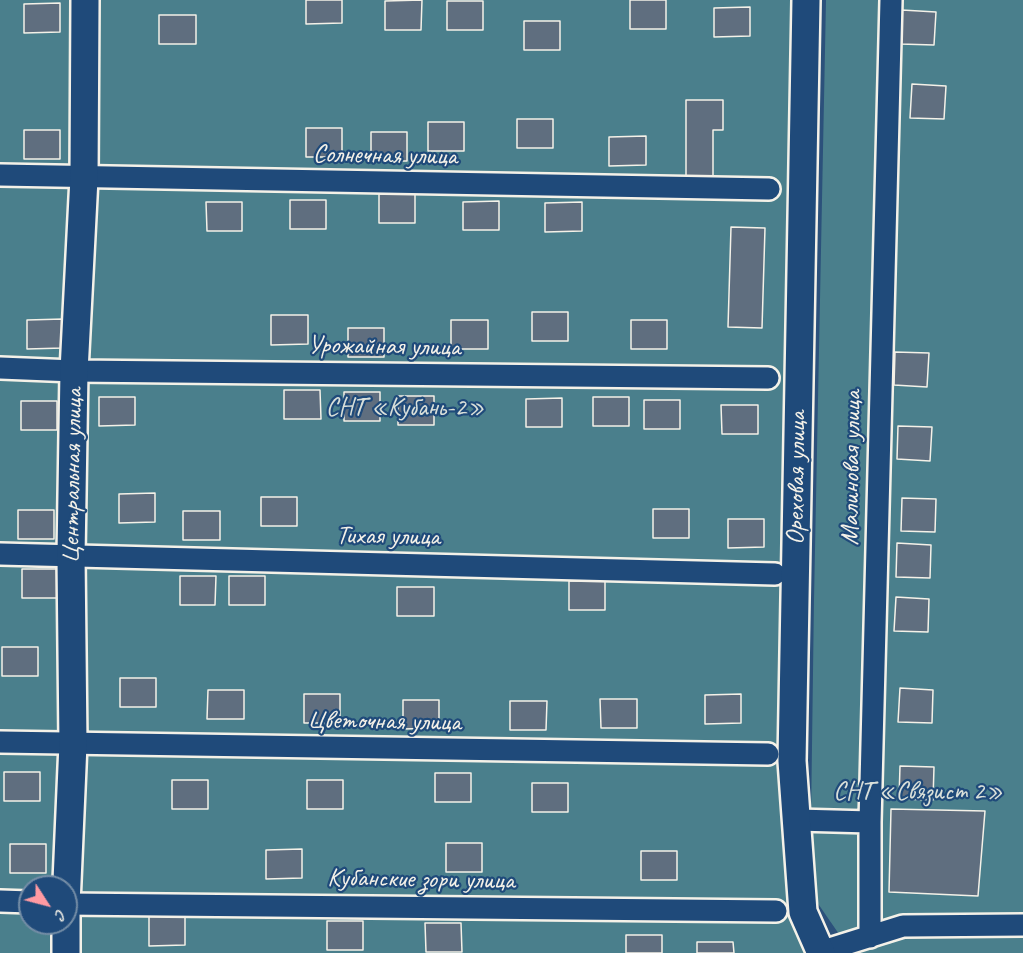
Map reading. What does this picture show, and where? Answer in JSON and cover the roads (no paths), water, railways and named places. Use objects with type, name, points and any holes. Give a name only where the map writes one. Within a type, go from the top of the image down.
[{"type":"street","name":"Центральная улица","points":[[67,875],[73,744],[71,556],[74,371],[84,178],[85,0]]},
{"type":"street","name":"Ореховая улица","points":[[806,0],[792,761],[803,912],[820,952]]},
{"type":"street","name":"Малиновая улица","points":[[870,937],[870,822],[891,0]]},
{"type":"street","name":"Солнечная улица","points":[[0,175],[769,189]]},
{"type":"street","name":"Урожайная улица","points":[[0,368],[74,371],[768,378]]},
{"type":"street","name":"Тихая улица","points":[[0,554],[775,574]]},
{"type":"street","name":"Цветочная улица","points":[[0,742],[768,754]]},
{"type":"street","points":[[797,820],[870,822]]},
{"type":"street","points":[[0,901],[18,902]]},
{"type":"street","name":"Кубанские зори улица","points":[[78,904],[776,911]]},
{"type":"street","points":[[820,952],[903,926],[1023,925]]},
{"type":"street","name":"Центральная улица","points":[[66,935],[66,953]]},
{"type":"park label","name":"СНТ «Кубань-2»","points":[[405,408]]},
{"type":"park label","name":"СНТ «Связист 2»","points":[[918,792]]}]
